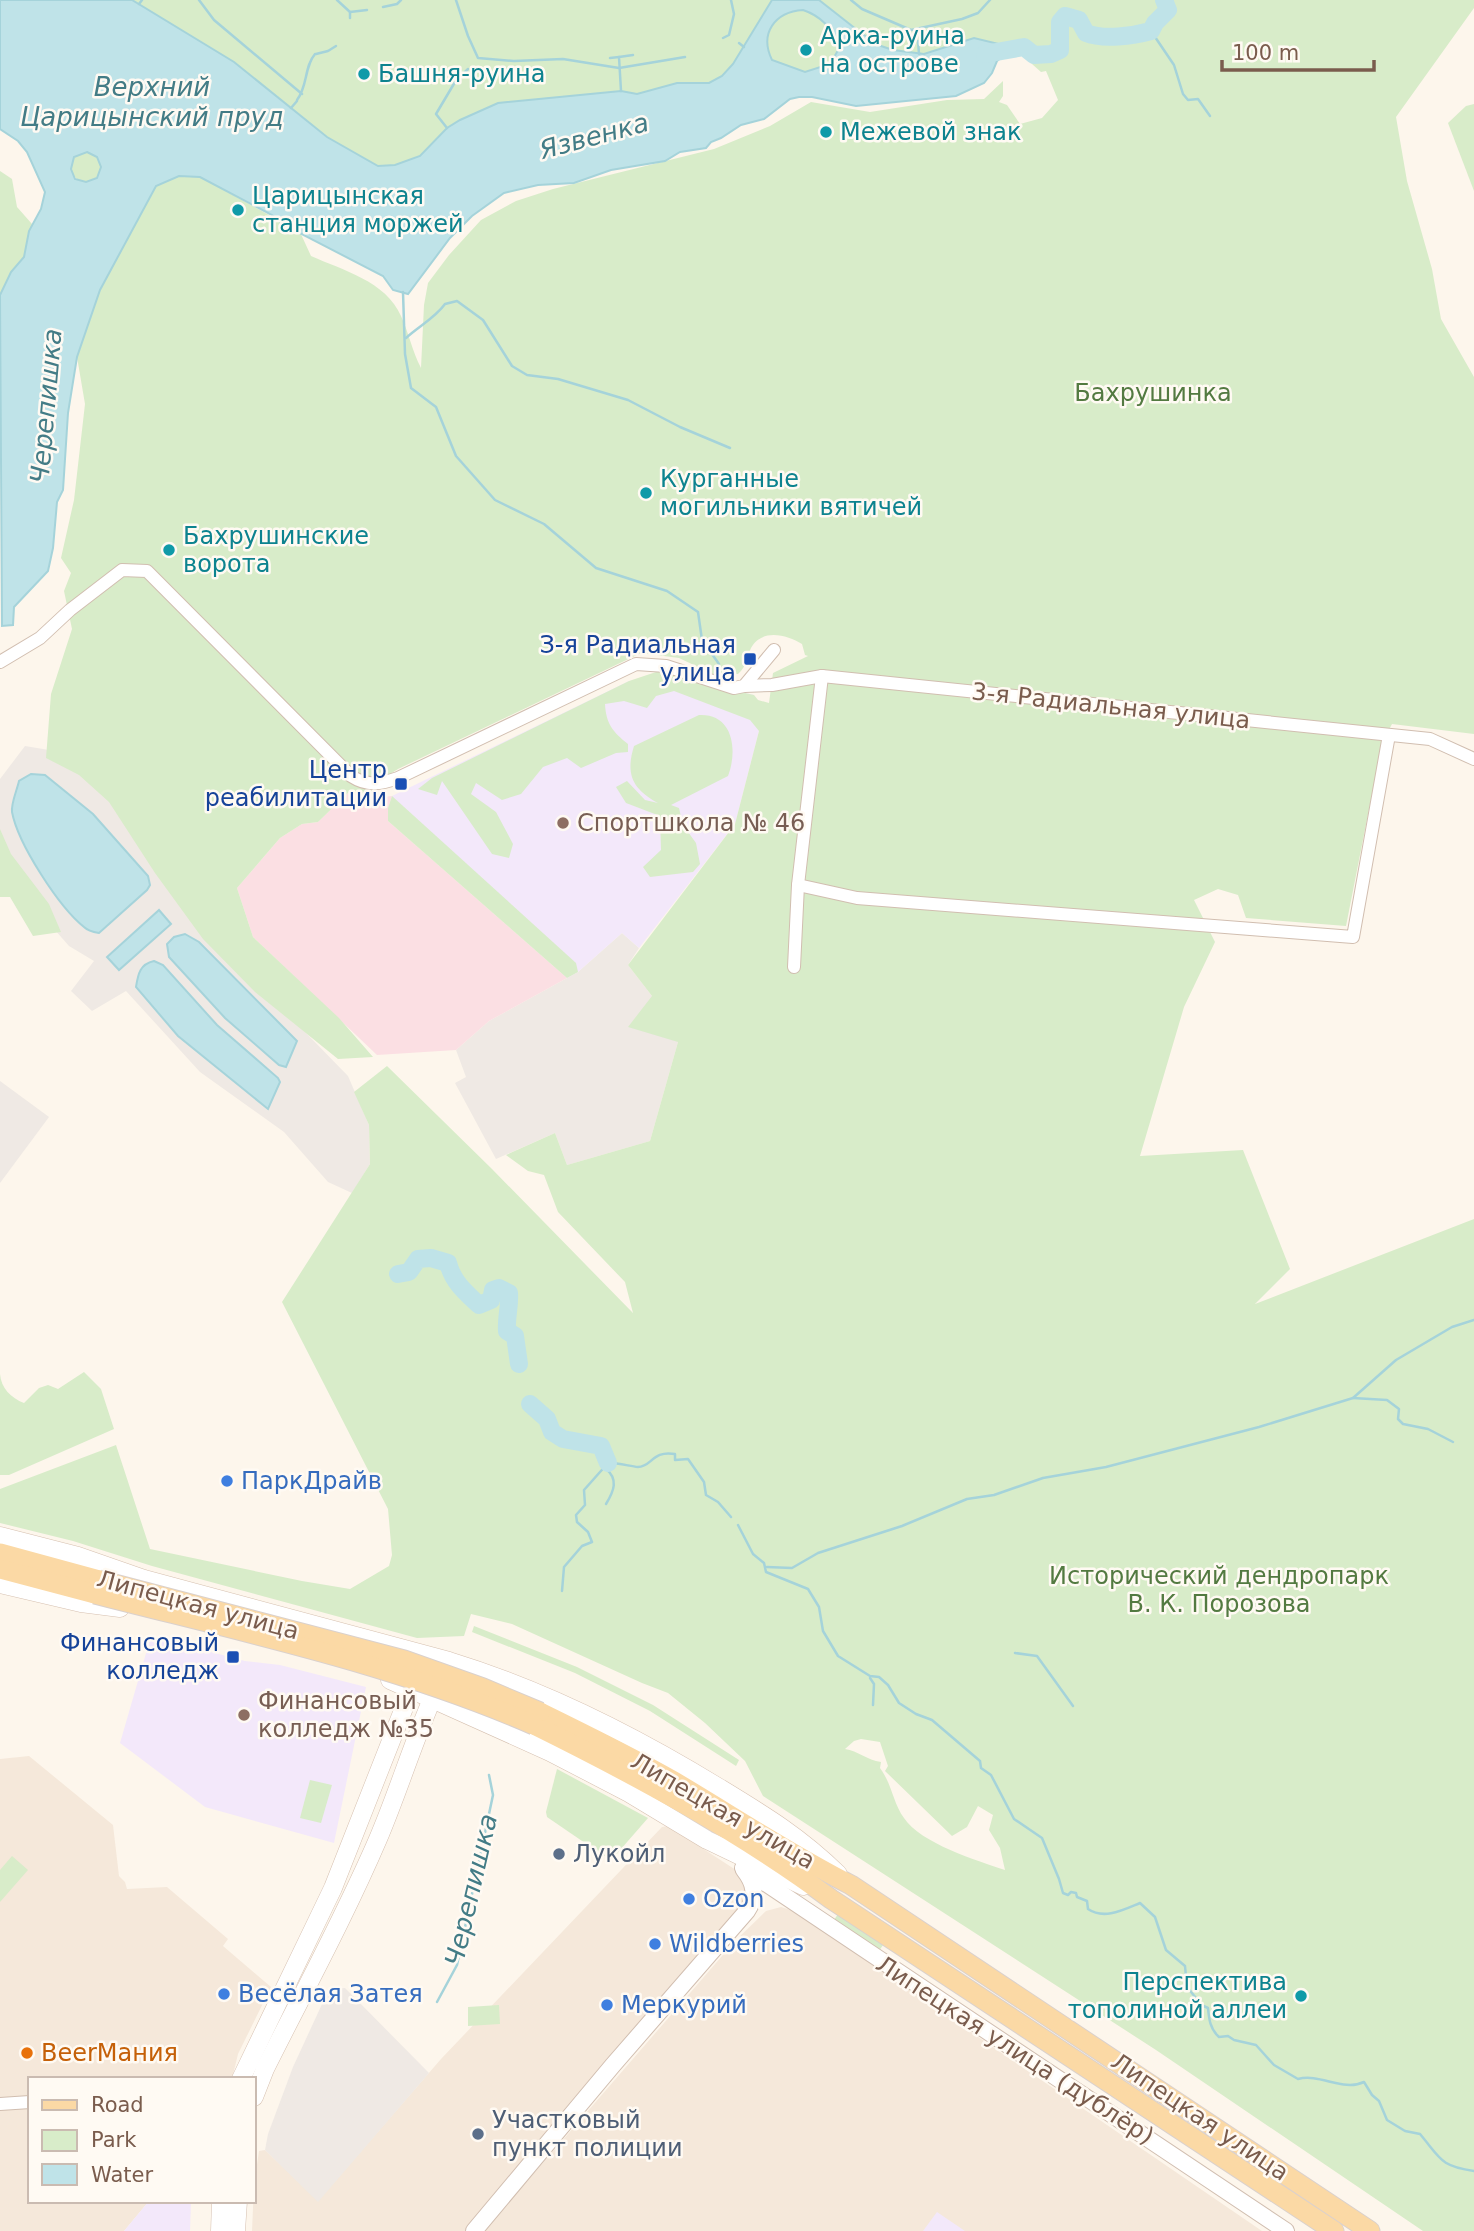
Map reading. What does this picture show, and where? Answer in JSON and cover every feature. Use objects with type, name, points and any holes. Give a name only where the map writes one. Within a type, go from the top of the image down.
[{"type":"main road","points":[[0,1536],[78,1556],[102,1587],[136,1611],[276,1645],[378,1674],[550,1752],[629,1793],[707,1840],[831,1899]]},
{"type":"main road","name":"Липецкая улица","points":[[0,1553],[102,1587]]},
{"type":"main road","name":"Липецкая улица","points":[[0,1569],[102,1587],[404,1660],[483,1688],[666,1793],[793,1870],[831,1899],[1334,2231]]},
{"type":"main road","points":[[0,1584],[60,1598],[102,1587],[449,1661],[519,1686],[587,1715],[704,1779],[783,1826],[810,1846],[848,1884]]},
{"type":"main road","points":[[242,2077],[333,1888],[425,1654]]},
{"type":"main road","points":[[256,2090],[354,1894],[449,1661]]},
{"type":"main road","name":"Липецкая улица","points":[[537,1719],[652,1769],[848,1884],[1370,2231]]},
{"type":"main road","points":[[220,2231],[221,2203]]},
{"type":"main road","points":[[236,2231],[238,2203]]},
{"type":"street","name":"3-я Радиальная улица","points":[[0,662],[40,638],[70,610],[122,570],[146,571],[351,776],[359,781],[376,784],[398,778],[636,664],[656,663],[727,687],[772,685],[822,676],[1430,739],[1474,759]]},
{"type":"street","points":[[744,686],[774,650]]},
{"type":"street","points":[[794,967],[798,885],[822,676]]},
{"type":"street","points":[[798,885],[857,898],[1353,937],[1389,735]]},
{"type":"street","points":[[496,1728],[482,1713],[484,1694],[496,1685],[519,1686]]},
{"type":"street","name":"Липецкая улица (дублёр)","points":[[707,1840],[795,1905],[1286,2231]]},
{"type":"street","points":[[474,2231],[747,1911],[753,1901],[754,1892],[750,1877],[743,1868]]},
{"type":"street","points":[[747,1911],[774,1902],[795,1905]]},
{"type":"street","points":[[0,2104],[28,2102]]},
{"type":"shaded area","name":"Спортшкола № 46","points":[[629,681],[705,684],[754,695],[759,731],[735,824],[639,948],[622,933],[578,972],[567,978],[388,808],[392,796]]},
{"type":"shaded area","points":[[25,746],[55,751],[124,811],[188,912],[348,1076],[369,1125],[370,1164],[352,1193],[328,1182],[284,1132],[200,1072],[126,991],[92,1011],[71,991],[94,961],[69,946],[47,921],[0,835],[0,779]]},
{"type":"shaded area","points":[[350,791],[375,798],[392,796],[388,821],[567,978],[489,1021],[456,1050],[377,1055],[253,937],[237,888],[280,838],[302,824],[318,822]]},
{"type":"shaded area","points":[[622,933],[639,948],[628,965],[652,996],[678,1042],[650,1141],[567,1165],[555,1133],[496,1159],[455,1083],[466,1077],[456,1050],[489,1021],[578,972]]},
{"type":"shaded area","points":[[0,1081],[49,1117],[0,1183]]},
{"type":"shaded area","name":"Финансовый колледж №35","points":[[151,1636],[245,1661],[280,1665],[366,1687],[334,1843],[205,1807],[120,1743]]},
{"type":"shaded area","points":[[29,1756],[113,1825],[119,1876],[127,1889],[167,1887],[228,1939],[223,1946],[271,1987],[238,2054],[232,2077],[28,2077],[28,2203],[147,2203],[124,2231],[0,2231],[0,1759]]},
{"type":"shaded area","points":[[668,1826],[739,1872],[748,1894],[740,1908],[468,2231],[252,2231],[259,2151],[265,2150],[318,2201],[441,2059],[662,1827]]},
{"type":"shaded area","points":[[781,1907],[794,1911],[1262,2231],[484,2231],[735,1941],[766,1911]]},
{"type":"shaded area","points":[[345,1988],[429,2073],[318,2202],[265,2150],[268,2134],[293,2067],[323,2002],[330,1989]]},
{"type":"shaded area","points":[[147,2203],[191,2203],[190,2231],[124,2231]]},
{"type":"shaded area","points":[[937,2212],[965,2231],[923,2231]]},
{"type":"green space","points":[[0,0],[1474,0],[1474,8],[1396,117],[1407,181],[1432,269],[1441,319],[1474,377],[1474,734],[1392,724],[1382,743],[1346,926],[1246,918],[1238,895],[1218,889],[1194,900],[1215,942],[1184,1007],[1140,1156],[1243,1150],[1290,1269],[1255,1304],[1474,1219],[1474,2231],[1423,2231],[1156,2050],[763,1796],[745,1761],[668,1693],[512,1624],[471,1614],[464,1636],[417,1638],[0,1523],[0,1489],[116,1445],[150,1549],[350,1589],[389,1566],[392,1555],[388,1509],[282,1302],[370,1164],[369,1125],[354,1092],[387,1066],[633,1313],[625,1282],[558,1212],[544,1175],[528,1171],[506,1155],[555,1133],[567,1165],[650,1141],[678,1042],[628,1027],[652,996],[628,965],[735,824],[759,731],[750,720],[674,691],[656,696],[647,708],[624,701],[605,704],[609,722],[628,744],[628,752],[616,753],[581,768],[567,758],[543,767],[521,794],[502,800],[476,783],[471,794],[496,812],[513,844],[509,858],[492,854],[442,781],[437,795],[418,789],[432,778],[629,681],[665,669],[705,684],[754,695],[758,700],[769,703],[773,673],[808,656],[805,655],[802,644],[796,641],[782,636],[768,636],[751,648],[738,674],[715,675],[679,658],[641,653],[398,769],[387,776],[368,797],[350,791],[318,822],[302,824],[280,838],[237,888],[253,937],[339,1018],[373,1057],[338,1059],[255,992],[203,939],[155,873],[109,802],[79,775],[46,758],[51,694],[72,629],[64,591],[71,573],[61,558],[74,500],[85,404],[77,357],[100,290],[156,186],[179,176],[200,177],[300,232],[311,256],[362,278],[374,285],[394,304],[404,322],[421,368],[424,305],[428,283],[481,220],[516,201],[553,189],[714,149],[770,126],[811,102],[870,112],[947,100],[984,99],[1003,81],[1003,96],[999,102],[1007,105],[1020,124],[1042,118],[1058,100],[1046,71],[1041,72],[1032,64],[1024,51],[1012,48],[791,77],[424,204]],"holes":[[[861,1739],[880,1742],[888,1766],[885,1771],[952,1836],[967,1827],[978,1806],[993,1815],[989,1830],[1000,1848],[1005,1870],[950,1850],[912,1827],[897,1806],[880,1768],[881,1762],[845,1749]]]},
{"type":"green space","points":[[1474,104],[1474,191],[1448,123],[1466,106]]},
{"type":"green space","points":[[86,152],[97,156],[101,167],[97,178],[86,182],[75,178],[71,167],[75,156]]},
{"type":"green space","points":[[0,171],[12,179],[17,207],[32,224],[24,257],[11,272],[0,295]]},
{"type":"green space","points":[[699,715],[719,720],[730,735],[732,755],[728,776],[671,805],[679,808],[683,825],[696,843],[700,864],[693,872],[650,877],[643,867],[661,850],[660,816],[626,803],[616,787],[627,781],[645,800],[658,803],[642,792],[633,780],[630,765],[634,746]]},
{"type":"green space","points":[[392,796],[576,963],[578,972],[567,978],[388,821]]},
{"type":"green space","points":[[0,829],[11,854],[49,904],[61,932],[33,936],[10,897],[0,897]]},
{"type":"green space","points":[[84,1372],[101,1389],[114,1429],[9,1475],[0,1475],[0,1374],[2,1384],[8,1392],[24,1403],[39,1388],[48,1385],[58,1389]]},
{"type":"green space","points":[[474,1626],[577,1667],[653,1705],[739,1760],[736,1766],[650,1711],[575,1673],[472,1632]]},
{"type":"green space","points":[[557,1769],[648,1818],[614,1857],[604,1856],[547,1817]]},
{"type":"green space","points":[[310,1780],[332,1785],[321,1823],[300,1818]]},
{"type":"green space","points":[[12,1856],[28,1870],[0,1902],[0,1870]]},
{"type":"green space","points":[[838,1914],[883,1945],[877,1954],[832,1923]]},
{"type":"green space","points":[[499,2005],[500,2024],[468,2026],[468,2007]]},
{"type":"water","name":"Верхний Царицынский пруд","points":[[0,0],[132,0],[234,62],[327,137],[378,166],[395,165],[420,156],[447,128],[498,103],[621,91],[637,94],[677,83],[709,83],[722,76],[733,64],[772,0],[819,0],[861,33],[893,50],[924,54],[974,38],[1003,45],[1006,54],[997,61],[984,83],[956,96],[856,106],[799,97],[790,99],[764,119],[741,125],[711,142],[706,148],[680,152],[665,161],[611,170],[574,183],[538,185],[504,193],[472,216],[450,238],[408,294],[393,290],[383,276],[284,225],[272,215],[200,177],[179,176],[156,186],[100,290],[77,357],[68,413],[63,490],[57,502],[48,571],[14,607],[13,625],[2,626],[0,295],[11,272],[24,257],[29,231],[41,209],[45,192],[27,152],[18,141],[0,129]],"holes":[[[803,10],[826,24],[840,47],[830,64],[805,72],[772,60],[767,41],[777,20]],[[87,152],[97,157],[101,167],[97,178],[86,182],[75,179],[71,169],[74,157]]]},
{"type":"water","points":[[31,774],[45,775],[93,814],[148,876],[150,885],[147,890],[99,933],[86,928],[63,905],[22,841],[12,805],[19,781]]},
{"type":"water","points":[[159,910],[171,924],[119,970],[107,957]]},
{"type":"water","points":[[185,934],[199,942],[297,1041],[286,1067],[279,1065],[225,1018],[169,957],[167,944],[174,937]]},
{"type":"water","points":[[154,961],[163,965],[217,1025],[278,1078],[280,1082],[268,1109],[178,1036],[136,987],[140,970]]},
{"type":"waterway","points":[[139,4],[142,0]]},
{"type":"waterway","points":[[199,0],[214,20],[302,94]]},
{"type":"waterway","points":[[337,0],[350,12],[350,18]]},
{"type":"waterway","points":[[383,7],[397,4],[401,0]]},
{"type":"waterway","points":[[456,0],[478,58],[514,61],[563,59],[619,68],[685,57]]},
{"type":"waterway","points":[[723,38],[729,35],[734,14],[731,0]]},
{"type":"waterway","points":[[851,0],[862,9],[911,30],[978,13],[990,0]]},
{"type":"waterway","name":"Язвенка","points":[[985,54],[1024,47],[1034,55],[1051,54],[1060,50],[1060,22],[1065,16],[1079,20],[1086,33],[1093,35],[1118,37],[1151,31],[1168,10],[1164,0]]},
{"type":"waterway","points":[[350,12],[367,10]]},
{"type":"waterway","points":[[1151,31],[1174,65],[1183,94],[1188,100],[1198,99],[1210,116]]},
{"type":"waterway","points":[[918,41],[919,54]]},
{"type":"waterway","points":[[739,43],[744,47]]},
{"type":"waterway","points":[[316,54],[336,46]]},
{"type":"waterway","points":[[297,100],[315,54]]},
{"type":"waterway","points":[[621,91],[619,57],[633,55]]},
{"type":"waterway","points":[[610,58],[619,57]]},
{"type":"waterway","points":[[447,128],[436,114],[455,82],[468,69]]},
{"type":"waterway","points":[[291,108],[297,101]]},
{"type":"waterway","points":[[403,292],[405,354],[411,388],[436,407],[456,456],[495,500],[544,524],[596,568],[667,591],[698,612],[702,640],[719,664]]},
{"type":"waterway","points":[[406,338],[445,304],[457,301],[483,320],[512,366],[527,375],[558,379],[628,400],[680,427],[730,448]]},
{"type":"waterway","name":"Черепишка","points":[[398,1274],[409,1272],[418,1259],[431,1258],[448,1263],[456,1281],[479,1305],[491,1300],[493,1290],[499,1288],[509,1293],[507,1331],[515,1336],[519,1364]]},
{"type":"waterway","points":[[767,1567],[792,1568],[818,1553],[902,1526],[967,1499],[994,1495],[1043,1478],[1106,1467],[1259,1427],[1353,1398],[1396,1360],[1452,1327],[1474,1320]]},
{"type":"waterway","points":[[1353,1398],[1387,1400],[1399,1409],[1398,1419],[1403,1424],[1428,1429],[1453,1442]]},
{"type":"waterway","name":"Черепишка","points":[[530,1404],[547,1419],[552,1432],[563,1439],[601,1446],[608,1463]]},
{"type":"waterway","name":"Черепишка","points":[[562,1591],[564,1567],[582,1546],[592,1542],[588,1532],[577,1522],[576,1515],[585,1505],[584,1490],[608,1463],[638,1467],[667,1453],[675,1454],[675,1460],[688,1459],[704,1482],[706,1495],[718,1502],[731,1517]]},
{"type":"waterway","points":[[605,1468],[614,1481],[606,1504]]},
{"type":"waterway","points":[[738,1525],[753,1554],[764,1563],[766,1572],[808,1589],[819,1607],[823,1631],[838,1656],[870,1676],[879,1677],[888,1685],[899,1703],[932,1720],[980,1761],[981,1768],[991,1775],[1014,1819],[1042,1838],[1063,1893],[1076,1893],[1077,1897],[1087,1901],[1088,1909],[1100,1914],[1114,1913],[1140,1903],[1155,1917],[1166,1950],[1185,1966],[1187,1987],[1197,2003],[1208,2008],[1212,2027],[1219,2037],[1228,2036],[1256,2045],[1274,2065],[1298,2079],[1315,2078],[1348,2085],[1364,2082],[1379,2101],[1387,2120],[1405,2131],[1420,2134],[1448,2164],[1474,2171]]},
{"type":"waterway","points":[[1015,1653],[1037,1656],[1073,1706]]},
{"type":"waterway","points":[[870,1678],[874,1684],[873,1705]]},
{"type":"waterway","name":"Черепишка","points":[[437,2002],[457,1965],[493,1795],[489,1775]]},
{"type":"place","name":"Арка-руина на острове","points":[[806,50]]},
{"type":"place","name":"Башня-руина","points":[[364,74]]},
{"type":"place","name":"Межевой знак","points":[[826,132]]},
{"type":"place","name":"Царицынская станция моржей","points":[[238,210]]},
{"type":"place","name":"Курганные могильники вятичей","points":[[646,493]]},
{"type":"place","name":"Бахрушинские ворота","points":[[169,550]]},
{"type":"place","name":"З-я Радиальная улица","points":[[750,659]]},
{"type":"place","name":"Центр реабилитации","points":[[401,784]]},
{"type":"place","name":"Спортшкола № 46","points":[[563,823]]},
{"type":"place","name":"ПаркДрайв","points":[[227,1481]]},
{"type":"place","name":"Финансовый колледж","points":[[233,1657]]},
{"type":"place","name":"Финансовый колледж №35","points":[[244,1715]]},
{"type":"place","name":"Лукойл","points":[[559,1854]]},
{"type":"place","name":"Ozon","points":[[689,1899]]},
{"type":"place","name":"Wildberries","points":[[655,1944]]},
{"type":"place","name":"Весёлая Затея","points":[[224,1994]]},
{"type":"place","name":"Перспектива тополиной аллеи","points":[[1301,1996]]},
{"type":"place","name":"Меркурий","points":[[607,2005]]},
{"type":"place","name":"BeerМания","points":[[27,2053]]},
{"type":"place","name":"Участковый пункт полиции","points":[[478,2134]]},
{"type":"park label","name":"Бахрушинка","points":[[1153,393]]},
{"type":"park label","name":"Исторический дендропарк В. К. Порозова","points":[[1219,1590]]}]
